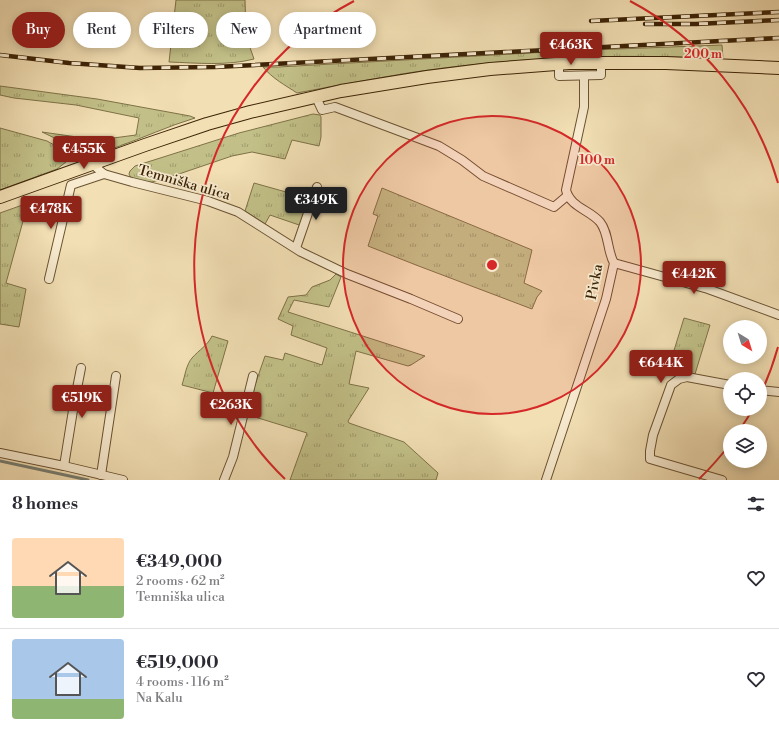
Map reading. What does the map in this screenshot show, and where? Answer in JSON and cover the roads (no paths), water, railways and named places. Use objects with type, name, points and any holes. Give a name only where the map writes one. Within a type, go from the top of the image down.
[{"type":"main road","points":[[0,197],[207,124],[250,112],[341,91],[427,77],[490,69],[601,69],[666,63],[779,68]]},
{"type":"street","points":[[559,70],[584,76],[601,69]]},
{"type":"street","points":[[316,97],[322,110],[335,107],[439,146],[462,160],[483,176],[554,207],[567,196],[566,190],[584,107],[584,76]]},
{"type":"street","points":[[92,164],[104,174]]},
{"type":"street","points":[[49,279],[72,185],[104,174]]},
{"type":"street","name":"Temniška ulica","points":[[104,174],[208,200],[238,212],[301,252],[347,274],[458,319]]},
{"type":"street","points":[[296,248],[317,187]]},
{"type":"street","name":"Pivka","points":[[546,480],[606,299],[614,263],[610,257],[608,242],[600,221],[578,206],[567,196]]},
{"type":"street","points":[[614,263],[708,288],[779,315]]},
{"type":"street","points":[[64,466],[81,368]]},
{"type":"street","points":[[101,475],[116,376]]},
{"type":"street","points":[[224,480],[233,457],[253,376]]},
{"type":"street","points":[[722,480],[650,459],[650,451],[653,435],[671,385],[679,379],[687,377],[723,384]]},
{"type":"street","points":[[767,391],[779,392]]},
{"type":"street","points":[[0,453],[123,480]]},
{"type":"waterway","points":[[0,461],[88,480]]},
{"type":"railway","points":[[591,21],[779,12]]},
{"type":"railway","points":[[645,24],[696,24],[779,20]]},
{"type":"railway","points":[[0,55],[69,63],[140,68],[215,67],[779,38]]}]
